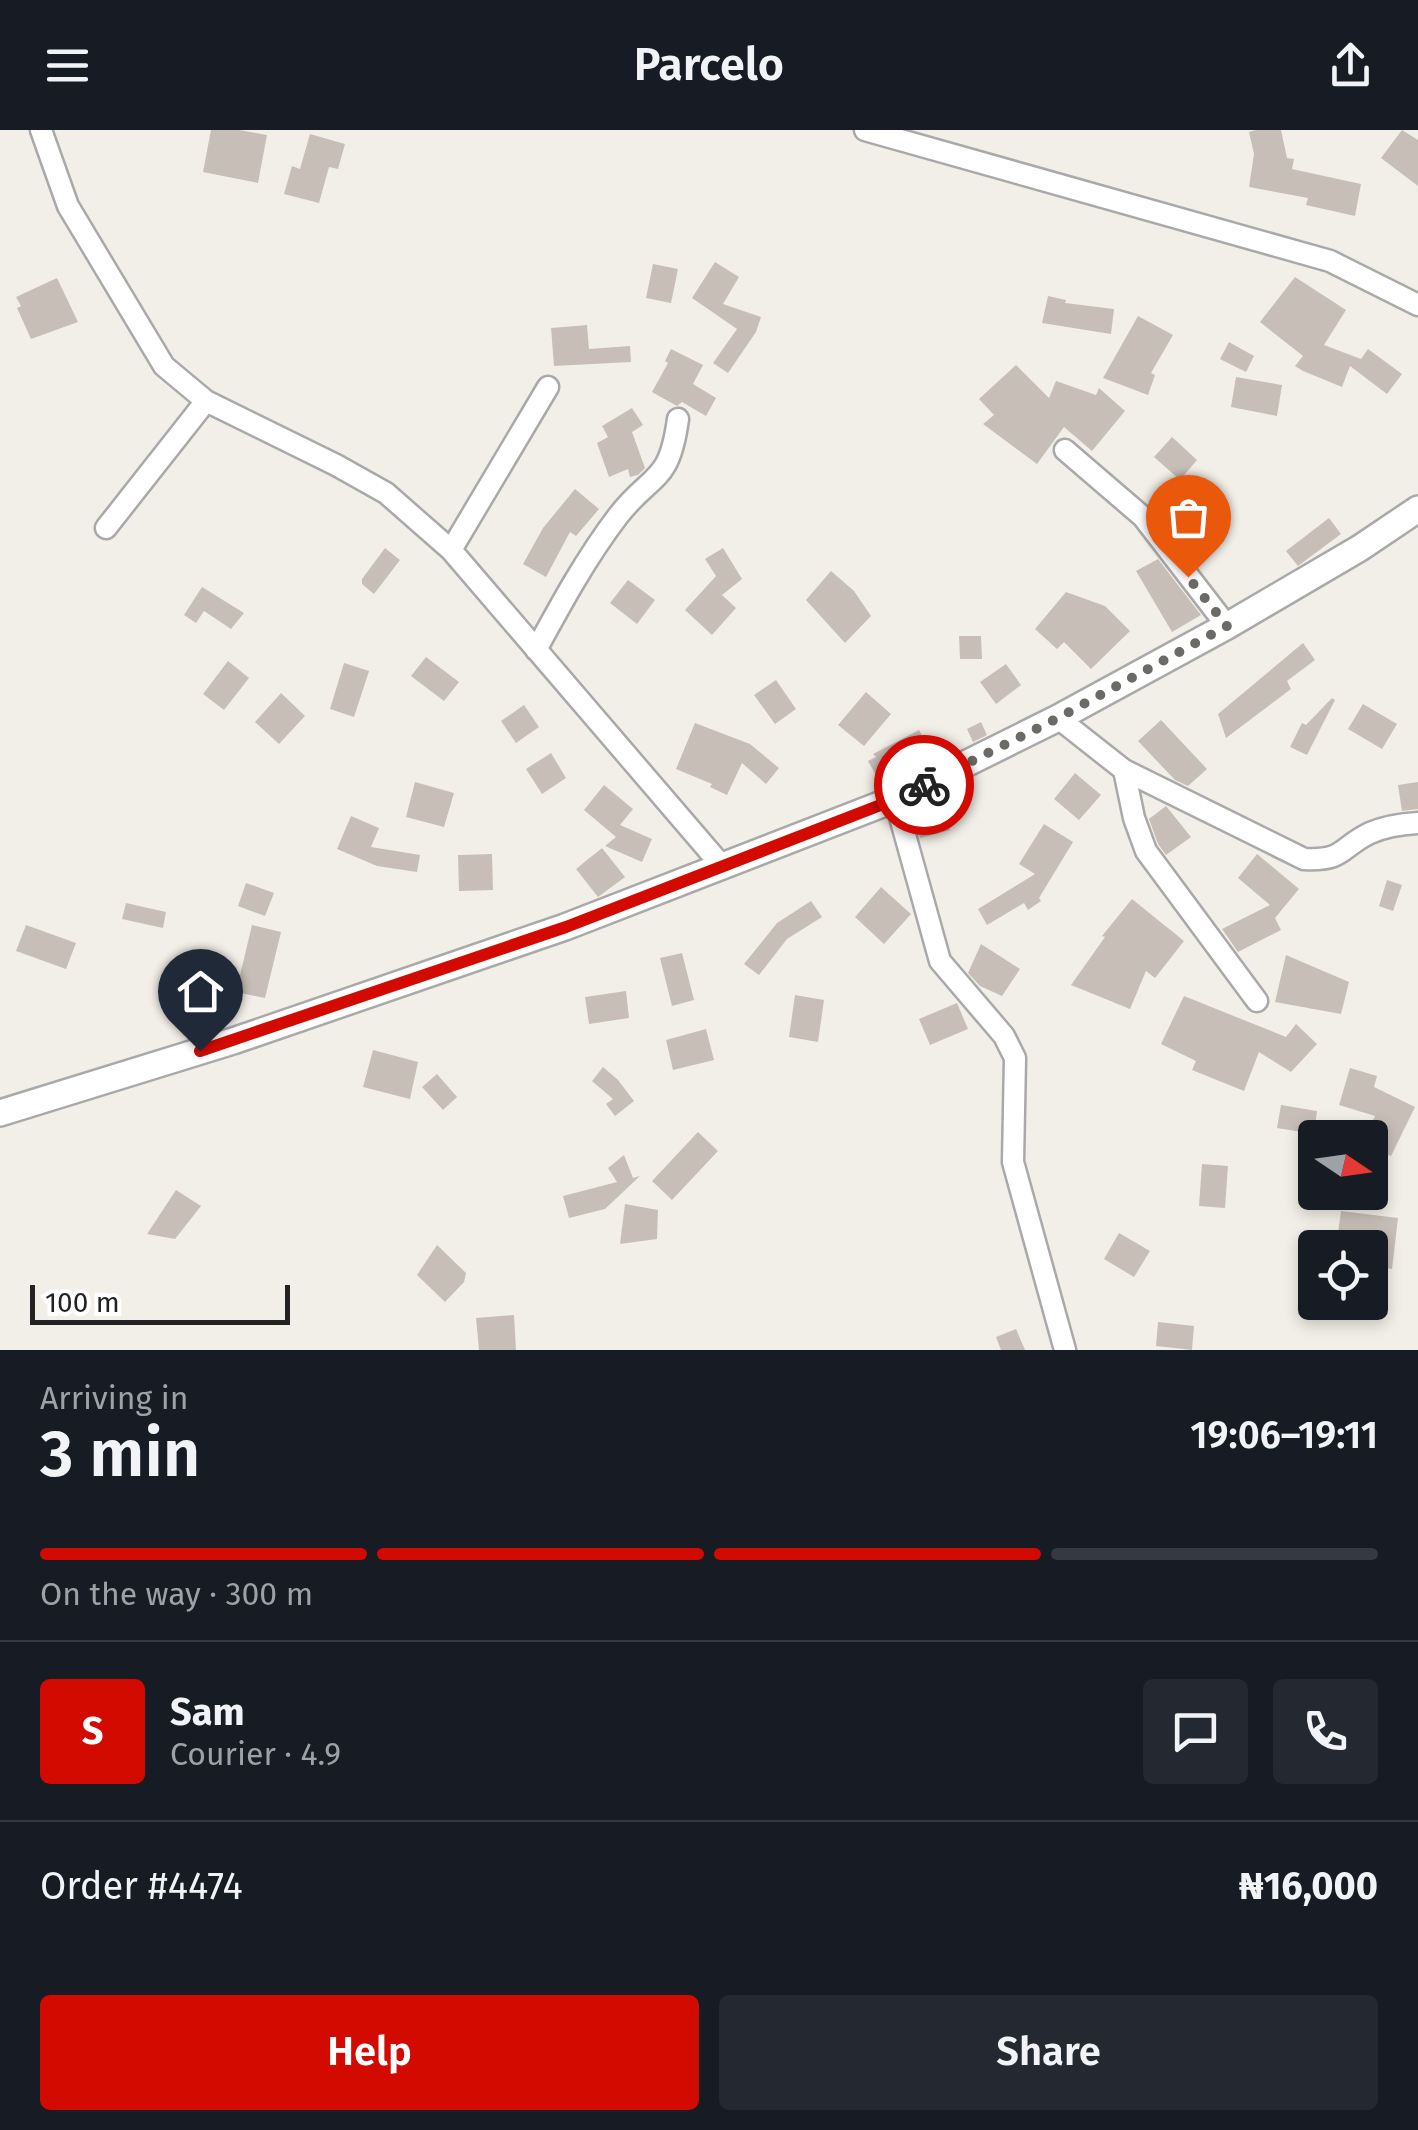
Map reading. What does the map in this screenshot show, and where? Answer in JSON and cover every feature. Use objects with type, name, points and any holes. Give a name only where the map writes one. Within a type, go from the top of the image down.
[{"type":"street","points":[[41,130],[68,206],[164,366],[206,402],[386,493],[450,550],[722,866]]},
{"type":"street","points":[[866,130],[1330,260],[1418,306]]},
{"type":"street","points":[[450,550],[548,387]]},
{"type":"street","points":[[106,528],[206,402]]},
{"type":"street","points":[[536,650],[576,577],[621,512],[662,473],[674,449],[678,419]]},
{"type":"street","points":[[1065,450],[1142,518],[1227,626]]},
{"type":"street","points":[[0,1113],[270,1028],[566,927],[896,799],[1058,718],[1227,626],[1418,509]]},
{"type":"street","points":[[1058,718],[1124,770],[1304,858],[1327,860],[1342,854],[1367,834],[1394,824],[1418,823]]},
{"type":"street","points":[[1124,770],[1146,851],[1257,1001]]},
{"type":"street","points":[[896,799],[940,962],[1004,1036],[1014,1058],[1013,1162],[1064,1350]]},
{"type":"building","points":[[211,130],[267,135],[258,183],[203,172]]},
{"type":"building","points":[[1281,130],[1287,158],[1294,159],[1292,169],[1361,184],[1355,216],[1306,205],[1308,198],[1249,187],[1254,154],[1249,132]]},
{"type":"building","points":[[1402,130],[1418,140],[1418,186],[1381,158]]},
{"type":"building","points":[[310,134],[345,144],[338,169],[329,167],[319,203],[284,194],[292,166],[300,169]]},
{"type":"building","points":[[715,262],[739,277],[723,304],[761,317],[756,332],[728,373],[713,363],[737,329],[692,298]]},
{"type":"building","points":[[653,264],[678,269],[671,303],[646,298]]},
{"type":"building","points":[[1295,277],[1346,310],[1324,345],[1361,359],[1368,349],[1402,374],[1387,394],[1350,366],[1342,387],[1303,371],[1295,366],[1303,356],[1260,322]]},
{"type":"building","points":[[57,278],[78,322],[31,339],[16,297]]},
{"type":"building","points":[[1048,296],[1066,300],[1065,303],[1114,309],[1111,334],[1042,323]]},
{"type":"building","points":[[1138,316],[1173,335],[1151,373],[1155,375],[1148,395],[1103,378]]},
{"type":"building","points":[[587,325],[589,349],[630,346],[631,362],[554,366],[551,328]]},
{"type":"building","points":[[1229,342],[1254,356],[1246,372],[1220,359]]},
{"type":"building","points":[[671,349],[703,365],[693,384],[716,398],[706,416],[682,402],[677,406],[652,392]]},
{"type":"building","points":[[1016,365],[1049,398],[1056,381],[1096,395],[1099,388],[1125,411],[1092,451],[1064,427],[1037,464],[983,424],[994,415],[979,399]]},
{"type":"building","points":[[1236,377],[1282,385],[1277,416],[1231,407]]},
{"type":"building","points":[[632,408],[643,425],[632,432],[645,468],[630,477],[628,469],[609,477],[597,443],[608,437],[602,426]]},
{"type":"building","points":[[1172,437],[1197,460],[1180,480],[1154,457]]},
{"type":"building","points":[[575,489],[599,509],[576,536],[570,532],[546,577],[523,564],[543,528]]},
{"type":"building","points":[[1214,497],[1224,518],[1181,539],[1171,519]]},
{"type":"building","points":[[1329,518],[1341,534],[1298,566],[1286,551]]},
{"type":"building","points":[[385,548],[400,560],[374,594],[362,584],[362,579]]},
{"type":"building","points":[[723,548],[742,579],[722,595],[736,608],[712,635],[685,610],[716,576],[705,559]]},
{"type":"building","points":[[1158,559],[1201,615],[1172,632],[1136,571]]},
{"type":"building","points":[[831,571],[854,591],[871,616],[845,643],[806,600]]},
{"type":"building","points":[[628,580],[655,600],[637,624],[610,603]]},
{"type":"building","points":[[202,587],[244,613],[231,629],[204,611],[196,623],[184,615]]},
{"type":"building","points":[[1066,592],[1105,606],[1130,631],[1091,669],[1064,642],[1057,649],[1035,629]]},
{"type":"building","points":[[959,636],[981,636],[982,659],[960,659]]},
{"type":"building","points":[[1303,643],[1315,660],[1287,681],[1291,689],[1226,738],[1218,714]]},
{"type":"building","points":[[426,657],[459,682],[444,701],[411,676]]},
{"type":"building","points":[[228,661],[249,678],[224,710],[203,694]]},
{"type":"building","points":[[344,663],[369,671],[354,717],[330,709]]},
{"type":"building","points":[[1006,664],[1021,685],[996,704],[980,682]]},
{"type":"building","points":[[776,680],[796,709],[775,724],[754,695]]},
{"type":"building","points":[[866,692],[891,714],[864,746],[838,725]]},
{"type":"building","points":[[281,693],[305,716],[279,744],[255,722]]},
{"type":"building","points":[[1332,698],[1335,700],[1307,755],[1290,747],[1302,723],[1306,725]]},
{"type":"building","points":[[1363,704],[1397,724],[1382,749],[1348,729]]},
{"type":"building","points":[[524,705],[539,727],[516,743],[501,721]]},
{"type":"building","points":[[1161,720],[1207,769],[1188,786],[1175,780],[1138,741]]},
{"type":"building","points":[[981,722],[987,735],[973,742],[967,729]]},
{"type":"building","points":[[695,723],[750,744],[779,768],[766,784],[742,763],[727,795],[676,769]]},
{"type":"building","points":[[919,730],[931,751],[901,767],[903,771],[881,784],[868,761],[876,757],[873,754]]},
{"type":"building","points":[[551,753],[566,778],[542,794],[526,769]]},
{"type":"building","points":[[1075,773],[1101,795],[1079,820],[1054,799]]},
{"type":"building","points":[[415,782],[454,793],[444,827],[406,817]]},
{"type":"building","points":[[1418,782],[1418,809],[1402,811],[1398,785]]},
{"type":"building","points":[[604,785],[633,809],[620,825],[652,839],[642,862],[605,846],[616,837],[584,810]]},
{"type":"building","points":[[940,796],[950,830],[920,838],[912,809]]},
{"type":"building","points":[[1166,806],[1191,837],[1166,855],[1149,819]]},
{"type":"building","points":[[351,816],[379,828],[371,847],[420,855],[417,872],[377,866],[337,849]]},
{"type":"building","points":[[1044,824],[1073,842],[1039,898],[1041,901],[1028,910],[1024,903],[987,925],[978,909],[1035,874],[1019,864]]},
{"type":"building","points":[[602,848],[625,877],[598,897],[576,869]]},
{"type":"building","points":[[492,854],[493,890],[459,891],[458,855]]},
{"type":"building","points":[[1257,854],[1299,889],[1275,918],[1281,930],[1238,952],[1222,929],[1270,905],[1238,878]]},
{"type":"building","points":[[1387,880],[1402,885],[1393,911],[1379,906]]},
{"type":"building","points":[[246,883],[274,893],[265,916],[238,906]]},
{"type":"building","points":[[881,887],[911,914],[884,944],[855,917]]},
{"type":"building","points":[[1132,899],[1184,941],[1155,978],[1146,971],[1130,1009],[1071,985],[1105,937],[1102,936]]},
{"type":"building","points":[[811,901],[822,917],[787,939],[759,975],[744,964],[777,923]]},
{"type":"building","points":[[126,903],[166,912],[163,928],[122,919]]},
{"type":"building","points":[[26,925],[76,943],[66,969],[16,951]]},
{"type":"building","points":[[252,925],[281,932],[265,998],[236,992]]},
{"type":"building","points":[[981,944],[1020,969],[1002,996],[980,986],[968,973]]},
{"type":"building","points":[[682,953],[694,1000],[672,1006],[660,958]]},
{"type":"building","points":[[1286,955],[1349,982],[1341,1014],[1275,1002]]},
{"type":"building","points":[[626,991],[629,1018],[589,1024],[585,997]]},
{"type":"building","points":[[795,995],[824,1000],[818,1042],[789,1037]]},
{"type":"building","points":[[1184,996],[1286,1037],[1296,1024],[1317,1044],[1291,1072],[1259,1052],[1244,1091],[1192,1070],[1196,1061],[1161,1044]]},
{"type":"building","points":[[957,1003],[968,1029],[930,1045],[919,1019]]},
{"type":"building","points":[[706,1029],[714,1060],[673,1070],[666,1040]]},
{"type":"building","points":[[373,1050],[418,1062],[410,1099],[363,1087]]},
{"type":"building","points":[[603,1067],[634,1101],[615,1116],[606,1104],[613,1099],[592,1081]]},
{"type":"building","points":[[1350,1068],[1377,1076],[1374,1087],[1415,1107],[1391,1156],[1388,1120],[1373,1120],[1375,1116],[1339,1105]]},
{"type":"building","points":[[437,1074],[457,1097],[443,1110],[422,1087]]},
{"type":"building","points":[[1281,1105],[1317,1111],[1316,1120],[1298,1120],[1298,1131],[1277,1128]]},
{"type":"building","points":[[698,1132],[718,1151],[672,1200],[652,1181]]},
{"type":"building","points":[[624,1155],[633,1178],[640,1176],[605,1209],[569,1218],[563,1196],[617,1182],[608,1168]]},
{"type":"building","points":[[1202,1164],[1228,1166],[1225,1208],[1199,1206]]},
{"type":"building","points":[[176,1190],[201,1206],[175,1239],[147,1234]]},
{"type":"building","points":[[625,1204],[658,1210],[657,1239],[620,1244]]},
{"type":"building","points":[[1341,1211],[1398,1218],[1392,1269],[1388,1268],[1388,1230],[1338,1230]]},
{"type":"building","points":[[1119,1233],[1150,1251],[1134,1277],[1104,1259]]},
{"type":"building","points":[[437,1245],[466,1273],[464,1282],[445,1302],[417,1275]]},
{"type":"building","points":[[514,1315],[516,1350],[479,1350],[476,1318]]},
{"type":"building","points":[[1158,1322],[1194,1326],[1192,1350],[1156,1346]]},
{"type":"building","points":[[1016,1329],[1025,1350],[1001,1350],[996,1337]]},
{"type":"way so far","points":[[924,785],[1227,626],[1188,577]]},
{"type":"route","points":[[200,1051],[566,927],[924,785]]}]
